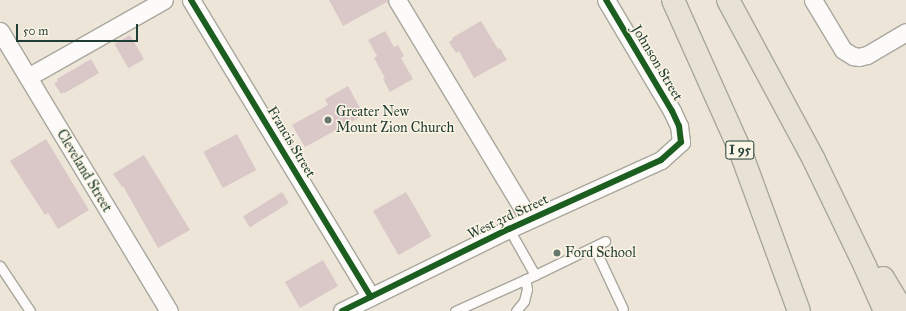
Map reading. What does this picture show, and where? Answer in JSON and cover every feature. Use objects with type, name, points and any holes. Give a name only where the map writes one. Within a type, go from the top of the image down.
[{"type":"highway","name":"I 95","points":[[673,0],[737,143],[799,311]]},
{"type":"highway","points":[[728,0],[814,160],[903,311]]},
{"type":"highway","points":[[814,160],[885,311]]},
{"type":"highway","points":[[781,259],[791,311]]},
{"type":"street","points":[[28,77],[164,0]]},
{"type":"street","name":"Francis Street","points":[[191,0],[371,297]]},
{"type":"street","points":[[397,0],[529,220]]},
{"type":"street","name":"Johnson Street","points":[[606,0],[672,111],[679,126],[681,142]]},
{"type":"street","points":[[813,0],[843,50],[853,56],[859,57],[867,55],[906,32]]},
{"type":"street","name":"Cleveland Street","points":[[0,30],[169,311]]},
{"type":"street","name":"West 3rd Street","points":[[342,311],[509,229],[661,160],[681,142]]},
{"type":"lane","points":[[509,229],[535,275]]},
{"type":"lane","points":[[455,311],[535,275],[605,241]]},
{"type":"lane","points":[[594,247],[623,309]]},
{"type":"lane","points":[[0,266],[30,311]]},
{"type":"lane","points":[[516,311],[524,301],[527,289],[525,279]]},
{"type":"building","points":[[329,0],[387,0],[387,2],[343,26]]},
{"type":"building","points":[[481,21],[498,49],[500,48],[507,60],[474,78],[459,51],[456,53],[449,42],[453,39],[452,38]]},
{"type":"building","points":[[385,31],[394,47],[398,45],[404,56],[401,58],[413,79],[390,92],[383,79],[385,78],[374,58],[377,56],[368,40]]},
{"type":"building","points":[[130,35],[144,59],[128,68],[114,44]]},
{"type":"building","points":[[91,59],[99,73],[61,94],[54,83],[58,81],[57,79]]},
{"type":"building","name":"Greater New Mount Zion Church","points":[[348,86],[364,115],[305,147],[292,125],[328,105],[325,99]]},
{"type":"building","points":[[237,134],[256,170],[223,188],[203,152]]},
{"type":"building","points":[[46,139],[89,210],[58,229],[48,213],[45,215],[10,161]]},
{"type":"building","points":[[144,155],[190,230],[158,248],[123,186],[122,187],[113,174]]},
{"type":"building","points":[[282,192],[289,203],[250,227],[243,216]]},
{"type":"building","points":[[406,192],[432,236],[399,255],[373,211]]},
{"type":"building","points":[[323,260],[338,286],[300,308],[285,282]]},
{"type":"cycle path","points":[[191,0],[371,297]]},
{"type":"cycle path","points":[[342,311],[509,229],[661,160],[681,142],[679,126],[672,111],[606,0]]},
{"type":"place","name":"Greater New Mount Zion Church","points":[[328,120]]},
{"type":"place","name":"Ford School","points":[[557,253]]}]
